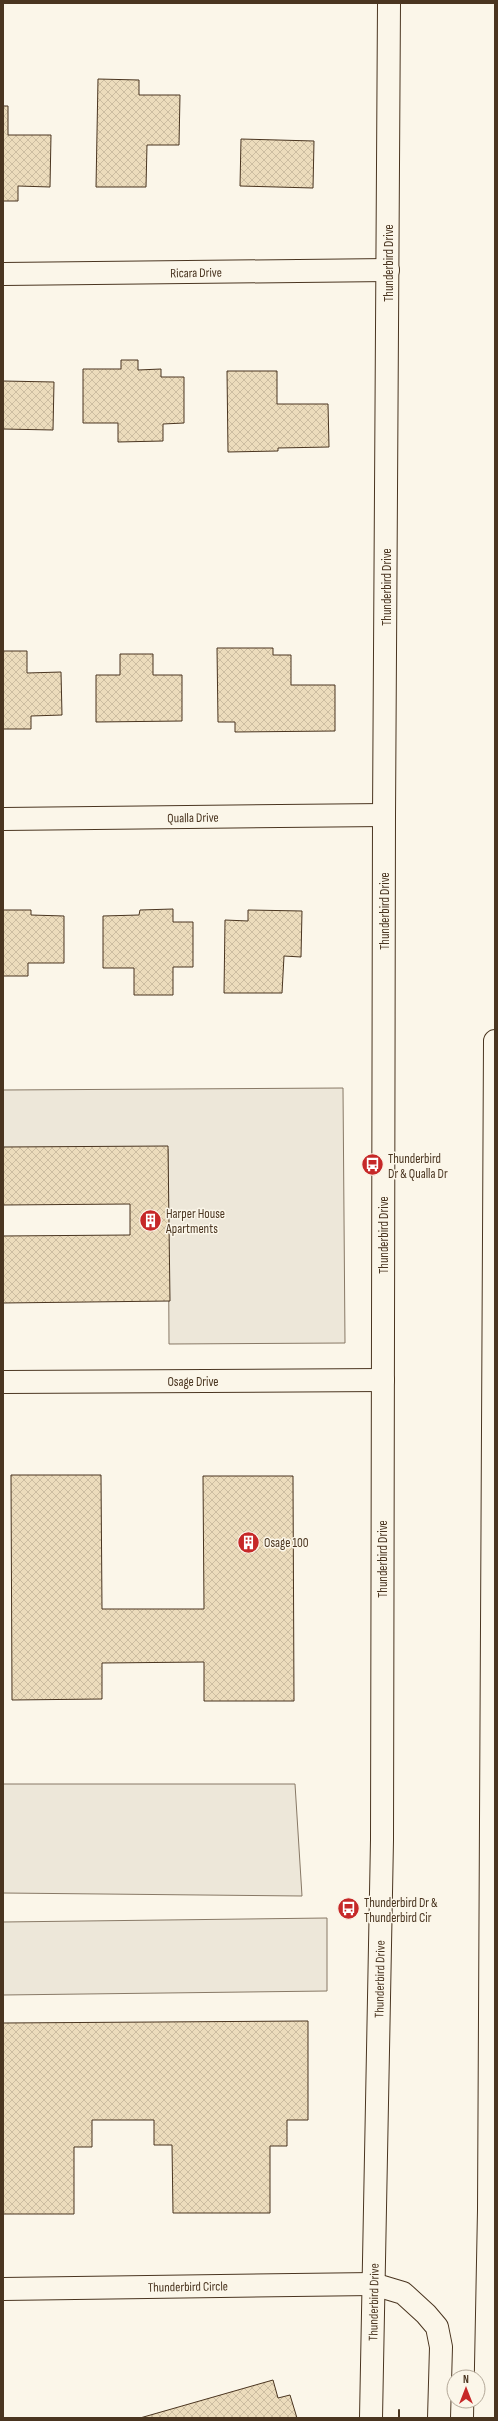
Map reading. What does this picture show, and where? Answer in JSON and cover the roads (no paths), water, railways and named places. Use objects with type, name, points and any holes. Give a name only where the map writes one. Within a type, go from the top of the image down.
[{"type":"main road","name":"Thunderbird Drive","points":[[371,2418],[382,1840],[384,815],[389,3]]},
{"type":"main road","name":"Ricara Drive","points":[[3,274],[388,270]]},
{"type":"main road","name":"Qualla Drive","points":[[3,819],[384,815]]},
{"type":"main road","points":[[484,2413],[490,2202],[495,1040]]},
{"type":"main road","name":"Osage Drive","points":[[3,1382],[383,1380]]},
{"type":"main road","name":"Thunderbird Circle","points":[[3,2288],[373,2284],[403,2293],[437,2327],[441,2347],[439,2418]]},
{"type":"place","name":"Thunderbird Dr & Qualla Dr","points":[[372,1165]]},
{"type":"place","name":"Harper House Apartments","points":[[150,1220]]},
{"type":"place","name":"Osage 100","points":[[248,1542]]},
{"type":"place","name":"Thunderbird Dr & Thunderbird Cir","points":[[349,1909]]}]
